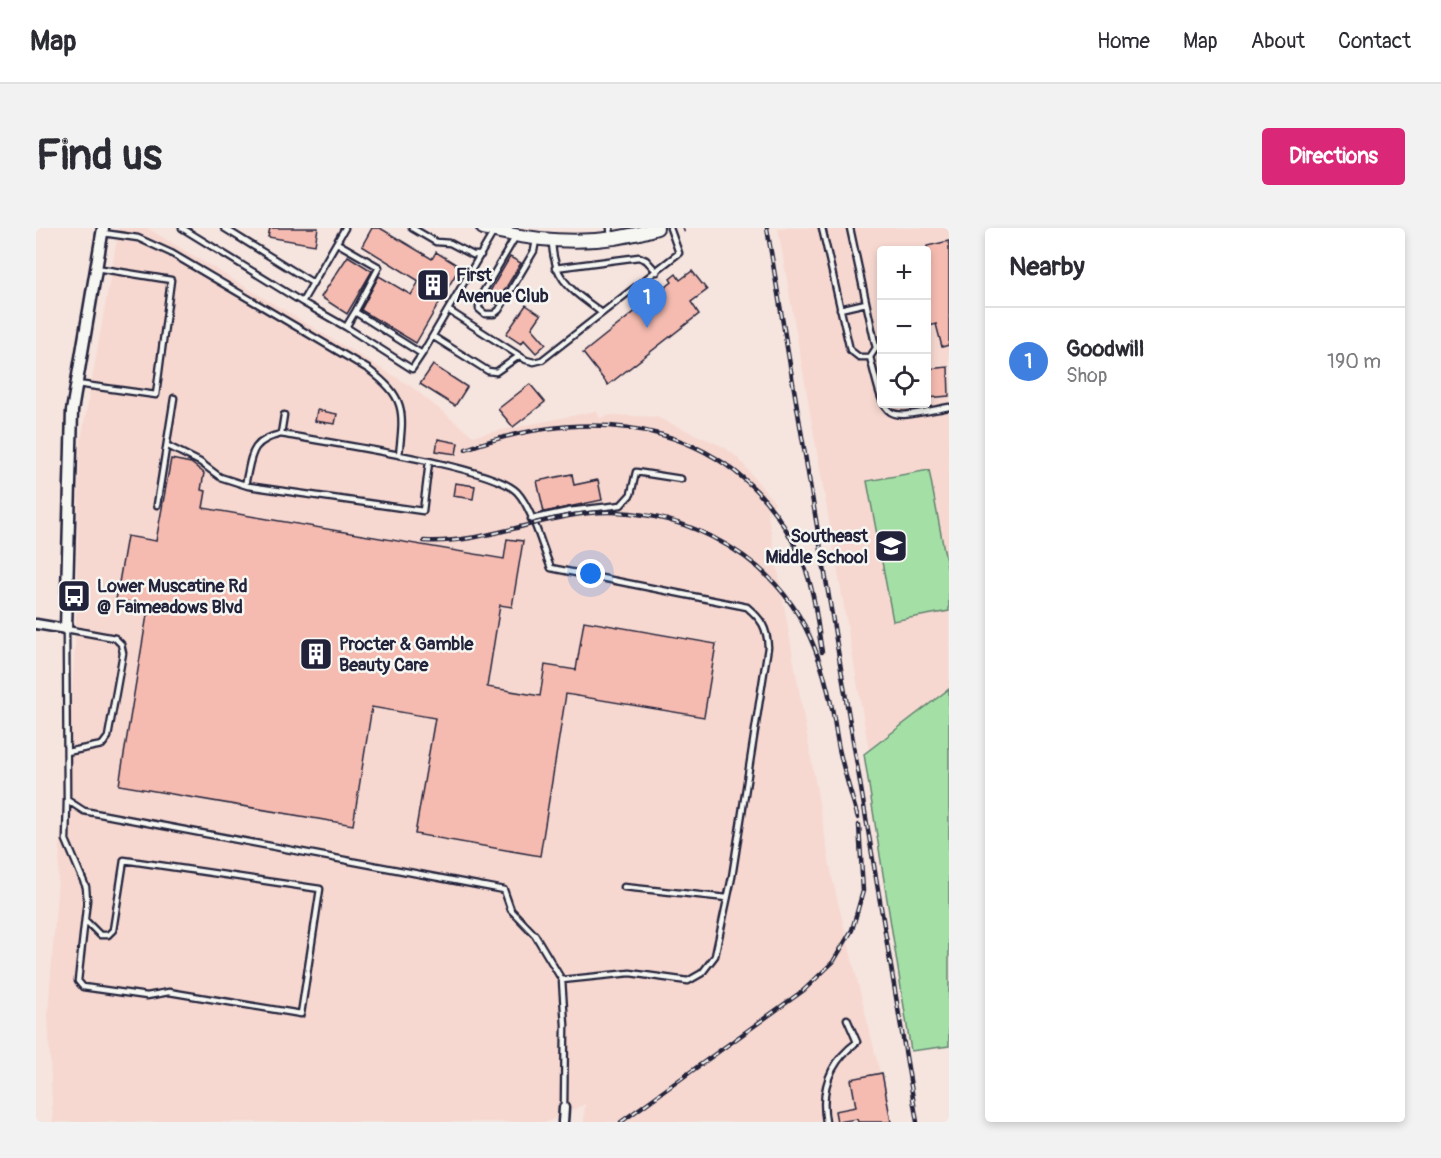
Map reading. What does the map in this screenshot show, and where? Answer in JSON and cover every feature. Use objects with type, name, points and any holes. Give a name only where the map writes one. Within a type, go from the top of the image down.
[{"type":"main road","points":[[489,230],[552,240],[657,228]]},
{"type":"street","points":[[36,624],[66,629],[70,447],[77,384],[103,230]]},
{"type":"street","points":[[563,1122],[564,1108]]},
{"type":"lane","points":[[182,228],[412,369],[434,337],[481,255],[489,230]]},
{"type":"lane","points":[[224,228],[313,283]]},
{"type":"lane","points":[[302,302],[345,228]]},
{"type":"lane","points":[[412,228],[436,242],[450,243],[472,255],[481,255]]},
{"type":"lane","points":[[448,310],[519,356],[534,362],[542,360],[679,253],[670,228]]},
{"type":"lane","points":[[822,228],[850,350],[859,357],[870,357]]},
{"type":"lane","points":[[850,228],[876,348],[870,357],[882,404],[892,415],[901,416],[949,407]]},
{"type":"lane","points":[[103,230],[138,238],[171,253],[368,369],[393,392],[402,409],[399,455]]},
{"type":"lane","points":[[516,236],[479,298],[479,309],[485,314],[494,314],[499,310],[534,251],[537,239]]},
{"type":"lane","points":[[552,240],[555,268],[570,289],[602,313]]},
{"type":"lane","points":[[337,243],[380,267],[346,327]]},
{"type":"lane","points":[[555,268],[639,258],[646,260],[657,272]]},
{"type":"lane","points":[[77,384],[156,395],[171,280],[96,268]]},
{"type":"lane","points":[[840,309],[866,303]]},
{"type":"lane","points":[[355,312],[422,354]]},
{"type":"lane","points":[[434,337],[488,371],[496,372],[519,356]]},
{"type":"lane","points":[[157,505],[174,398]]},
{"type":"lane","points":[[281,434],[284,415]]},
{"type":"lane","points":[[245,485],[254,448],[264,438],[281,434],[399,455],[492,478],[517,492],[551,568],[747,607],[762,620],[767,633],[768,647],[728,898],[715,956],[702,973],[688,981],[630,973],[562,980]]},
{"type":"lane","points":[[168,446],[200,462],[220,477],[245,485],[423,512],[429,462]]},
{"type":"lane","points":[[531,519],[569,511],[621,505],[631,494],[636,472],[681,478]]},
{"type":"lane","points":[[66,752],[102,745],[108,737],[123,653],[121,644],[115,638],[66,629],[66,752],[67,800],[66,840],[86,887],[86,921],[78,981],[83,987],[147,996],[170,992],[301,1014],[320,889],[124,860],[113,930],[100,935],[86,921]]},
{"type":"lane","points":[[67,800],[84,811],[111,817],[504,890],[511,910],[535,934],[562,980],[565,1025],[564,1108]]},
{"type":"lane","points":[[624,886],[728,898]]},
{"type":"lane","points":[[826,1122],[824,1089],[835,1065],[857,1042],[846,1019]]},
{"type":"path","points":[[683,228],[686,234]]},
{"type":"shaded area","points":[[119,228],[147,228],[409,385],[473,436],[596,411],[600,418],[611,415],[656,417],[724,447],[738,458],[775,503],[767,510],[833,882],[892,1122],[584,1122],[585,1104],[547,1122],[53,1122],[48,1015],[75,648],[80,447]]},
{"type":"shaded area","name":"Southeast Middle School","points":[[778,228],[949,228],[949,689],[869,750]]},
{"type":"green space","points":[[929,470],[949,577],[949,611],[893,621],[867,481]]},
{"type":"green space","points":[[949,689],[949,1046],[911,1051],[864,754]]},
{"type":"building","points":[[270,228],[318,228],[315,245],[268,237]]},
{"type":"building","points":[[372,228],[380,228],[432,259],[436,252],[457,265],[458,270],[416,343],[361,310],[379,276],[411,295],[419,281],[362,246]]},
{"type":"building","points":[[949,241],[949,345],[942,347],[936,324],[931,326],[931,246],[927,246]]},
{"type":"building","points":[[348,256],[372,271],[347,314],[321,297]]},
{"type":"building","points":[[510,257],[521,263],[496,304],[486,298]]},
{"type":"building","points":[[692,271],[707,290],[691,302],[699,314],[608,385],[583,353],[638,309],[636,306],[649,296],[651,299],[672,282],[670,279],[676,274],[680,280]]},
{"type":"building","points":[[526,305],[541,315],[532,328],[546,344],[536,353],[524,340],[521,344],[506,334]]},
{"type":"building","points":[[433,365],[467,387],[455,406],[420,384]]},
{"type":"building","points":[[948,367],[949,396],[931,398],[931,369]]},
{"type":"building","points":[[530,384],[545,402],[513,427],[498,409]]},
{"type":"building","points":[[317,410],[337,414],[335,424],[315,421]]},
{"type":"building","points":[[438,439],[458,443],[456,454],[436,451]]},
{"type":"building","name":"Procter & Gamble Beauty Care","points":[[171,459],[191,463],[204,473],[201,490],[206,491],[203,508],[504,559],[507,539],[523,541],[512,607],[500,605],[487,687],[540,696],[545,665],[576,670],[584,621],[716,644],[704,717],[566,694],[540,856],[415,834],[435,718],[372,707],[353,825],[119,785],[147,605],[116,600],[127,536],[156,541]]},
{"type":"building","points":[[572,474],[574,485],[598,480],[602,500],[544,512],[537,481]]},
{"type":"building","points":[[455,483],[475,486],[473,499],[453,496]]},
{"type":"building","points":[[882,1073],[891,1122],[858,1122],[857,1119],[837,1122],[835,1111],[856,1107],[851,1079]]},
{"type":"railway","points":[[767,228],[917,1122]]},
{"type":"railway","points":[[466,449],[516,434],[566,427],[615,427],[662,435],[705,452],[744,479],[777,515],[807,574],[822,652]]},
{"type":"railway","points":[[424,541],[466,539],[568,516],[620,512],[668,520],[698,530],[737,551],[777,585],[792,605],[816,650],[858,818]]},
{"type":"railway","points":[[621,1122],[804,990],[833,962],[852,930],[863,891],[859,825]]},
{"type":"place","name":"First Avenue Club","points":[[433,285]]},
{"type":"place","name":"Goodwill","points":[[647,328]]},
{"type":"place","name":"Southeast Middle School","points":[[891,546]]},
{"type":"place","name":"Lower Muscatine Rd @ Faimeadows Blvd","points":[[74,596]]},
{"type":"place","name":"Procter & Gamble Beauty Care","points":[[316,654]]}]
